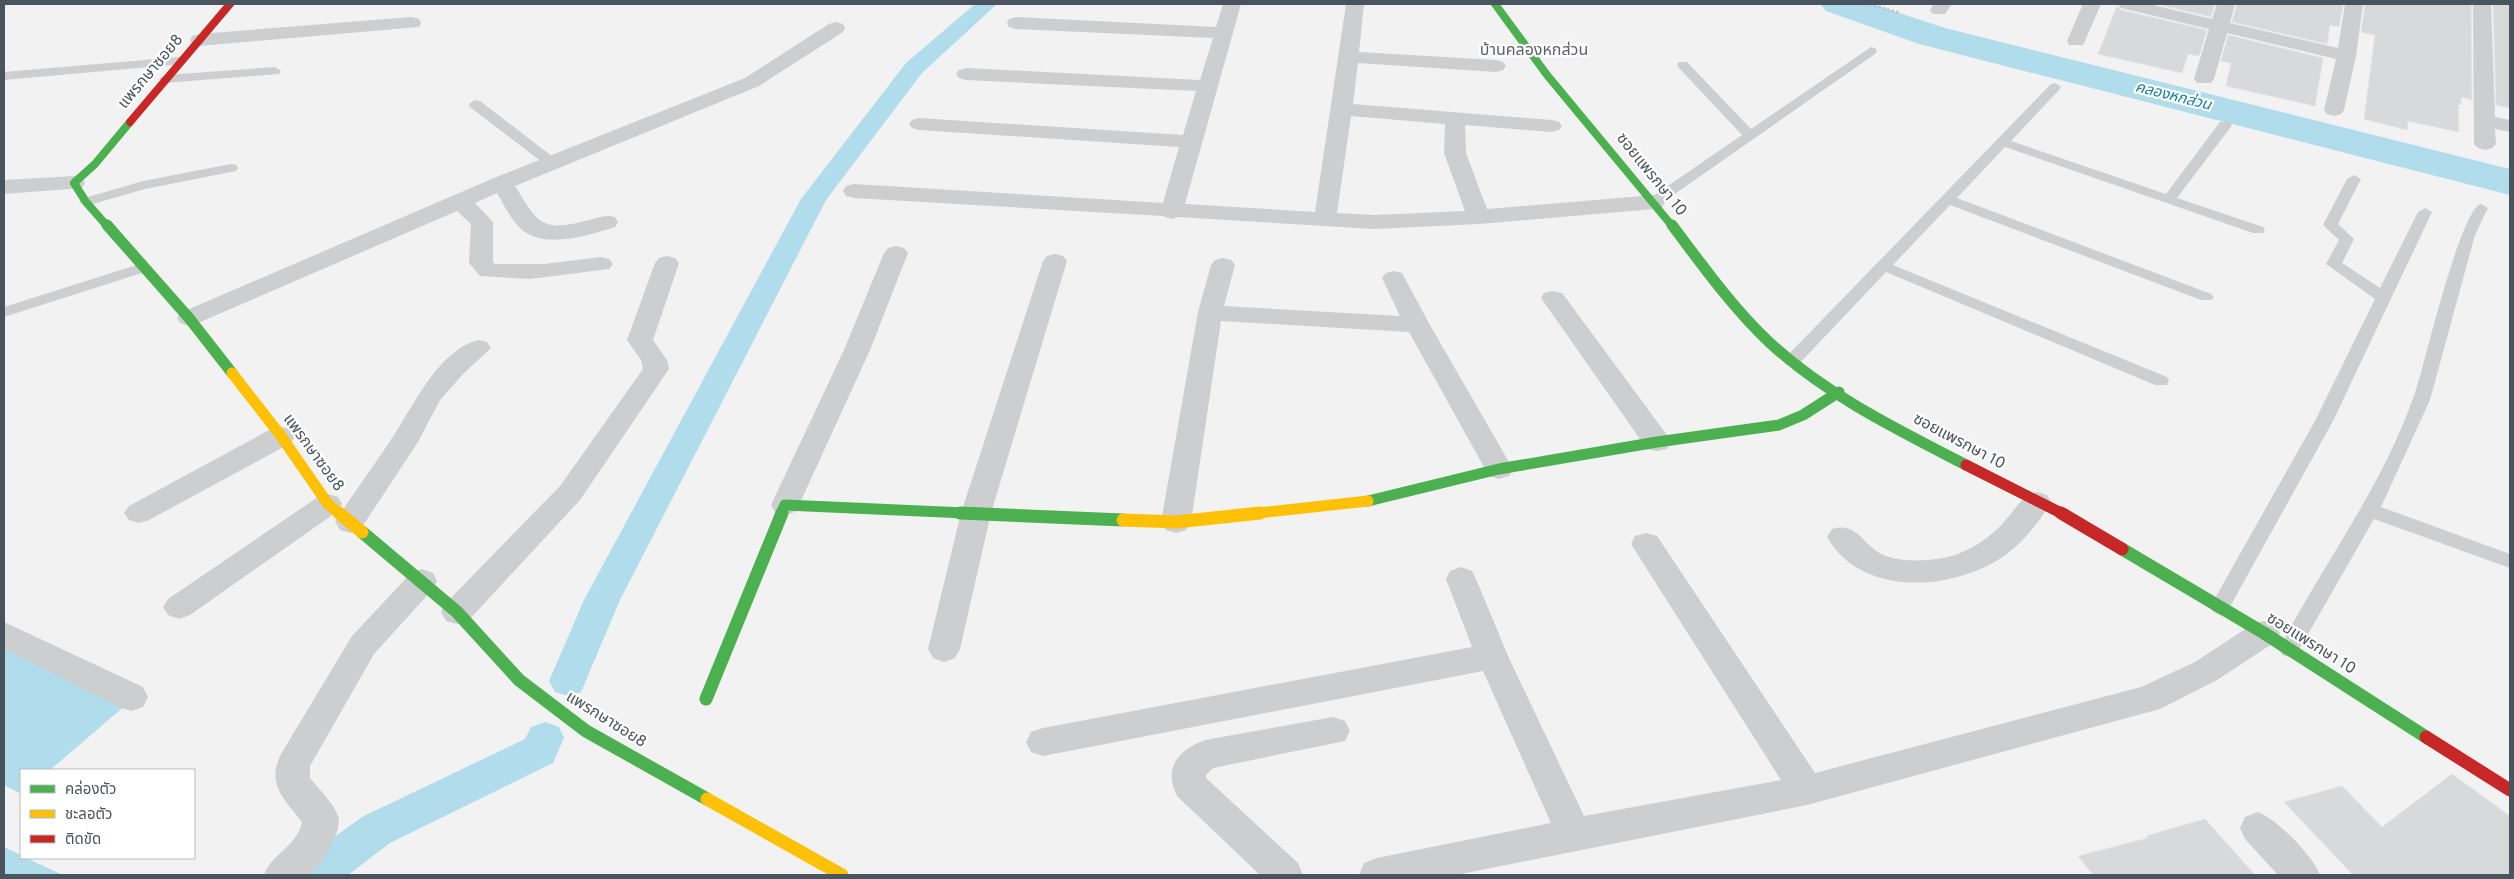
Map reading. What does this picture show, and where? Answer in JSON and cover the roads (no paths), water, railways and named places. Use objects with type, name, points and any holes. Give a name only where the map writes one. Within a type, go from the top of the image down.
[{"type":"street","name":"แพรกษาซอย8","points":[[230,4],[179,61],[95,164],[74,182],[86,202],[142,268],[189,318],[339,513],[457,612],[518,680],[586,731],[842,875]]},
{"type":"street","points":[[1171,212],[1206,86],[1232,4]]},
{"type":"street","points":[[1325,219],[1341,109],[1351,57],[1355,4]]},
{"type":"street","name":"ซอยแพรกษา 10","points":[[1495,4],[1523,47],[1654,202],[1686,247],[1746,319],[1807,374],[1909,436],[2060,512],[2276,641],[2510,790]]},
{"type":"street","points":[[2076,41],[2092,4]]},
{"type":"street","points":[[2127,4],[2346,56]]},
{"type":"street","points":[[2204,79],[2226,4]]},
{"type":"street","points":[[2334,110],[2346,56],[2354,4]]},
{"type":"street","points":[[2482,4],[2485,144]]},
{"type":"street","points":[[199,40],[412,23]]},
{"type":"street","points":[[1016,23],[1222,33]]},
{"type":"street","points":[[189,318],[502,183],[752,82],[836,28]]},
{"type":"street","points":[[1351,57],[1496,66]]},
{"type":"street","points":[[966,74],[1206,86]]},
{"type":"street","points":[[1341,109],[1552,126]]},
{"type":"street","points":[[1455,119],[1455,153],[1479,217]]},
{"type":"street","points":[[2484,121],[2510,126]]},
{"type":"street","points":[[919,124],[1192,142]]},
{"type":"street","points":[[5,189],[74,182]]},
{"type":"street","points":[[502,183],[530,226],[576,231],[607,222]]},
{"type":"street","points":[[854,191],[1171,212],[1374,222],[1479,217],[1654,202]]},
{"type":"street","points":[[460,201],[482,222],[481,263],[488,271],[509,273],[555,271],[601,264]]},
{"type":"street","points":[[706,699],[785,505],[857,350],[896,253]]},
{"type":"street","points":[[944,649],[976,513],[1055,261]]},
{"type":"street","points":[[457,612],[570,493],[656,369],[654,360],[640,340],[667,263]]},
{"type":"street","points":[[1176,522],[1210,312],[1222,265]]},
{"type":"street","points":[[1394,278],[1417,324],[1499,469]]},
{"type":"street","points":[[1553,298],[1657,442]]},
{"type":"street","points":[[1210,312],[1417,324]]},
{"type":"street","points":[[179,607],[339,513],[408,435],[430,396],[455,367],[478,348]]},
{"type":"street","points":[[785,505],[1176,522],[1370,501],[1499,469],[1657,442],[1779,425],[1803,415],[1839,392]]},
{"type":"street","points":[[139,513],[281,436]]},
{"type":"street","points":[[1842,538],[1861,555],[1877,565],[1907,571],[1949,569],[1976,560],[2005,539],[2037,502]]},
{"type":"street","points":[[1646,544],[1807,790]]},
{"type":"street","points":[[1461,579],[1492,656],[1574,834]]},
{"type":"street","points":[[282,875],[311,850],[317,839],[321,819],[292,782],[294,764],[363,646],[422,581]]},
{"type":"street","points":[[4,634],[130,697]]},
{"type":"street","points":[[1377,875],[1574,834],[1807,790],[2148,699],[2206,671],[2276,641]]},
{"type":"street","points":[[1043,742],[1492,656]]},
{"type":"street","points":[[1286,875],[1219,815],[1190,785],[1188,772],[1195,762],[1205,755],[1333,730]]},
{"type":"street","points":[[2258,828],[2302,875]]},
{"type":"lane","points":[[1654,202],[1871,51]]},
{"type":"lane","points":[[4,76],[179,61]]},
{"type":"lane","points":[[1683,65],[1750,136]]},
{"type":"lane","points":[[165,79],[275,71]]},
{"type":"lane","points":[[1792,361],[2055,87]]},
{"type":"lane","points":[[475,104],[552,163]]},
{"type":"lane","points":[[2169,199],[2226,125]]},
{"type":"lane","points":[[2002,142],[2258,230]]},
{"type":"lane","points":[[86,202],[143,185],[231,168]]},
{"type":"lane","points":[[2354,179],[2330,226],[2347,238],[2334,264],[2384,298]]},
{"type":"lane","points":[[1947,199],[2206,297]]},
{"type":"lane","points":[[2276,641],[2370,510],[2422,400],[2468,235],[2480,208]]},
{"type":"lane","points":[[2220,607],[2324,421],[2425,212]]},
{"type":"lane","points":[[1883,266],[2161,381]]},
{"type":"lane","points":[[4,312],[142,268]]},
{"type":"lane","points":[[2370,510],[2510,561]]},
{"type":"water","points":[[4,631],[134,698],[51,769],[20,769],[20,793],[4,785]]},
{"type":"water","points":[[4,847],[20,855],[20,859],[28,859],[63,875],[4,875]]},
{"type":"waterway","points":[[568,681],[602,600],[814,199],[914,68],[987,4]]},
{"type":"waterway","name":"คลองหกส่วน","points":[[1838,4],[1932,36],[2510,182]]},
{"type":"waterway","points":[[316,875],[376,830],[539,751],[545,738]]},
{"type":"district","name":"บ้านคลองหกส่วน","points":[[1534,51]]}]
